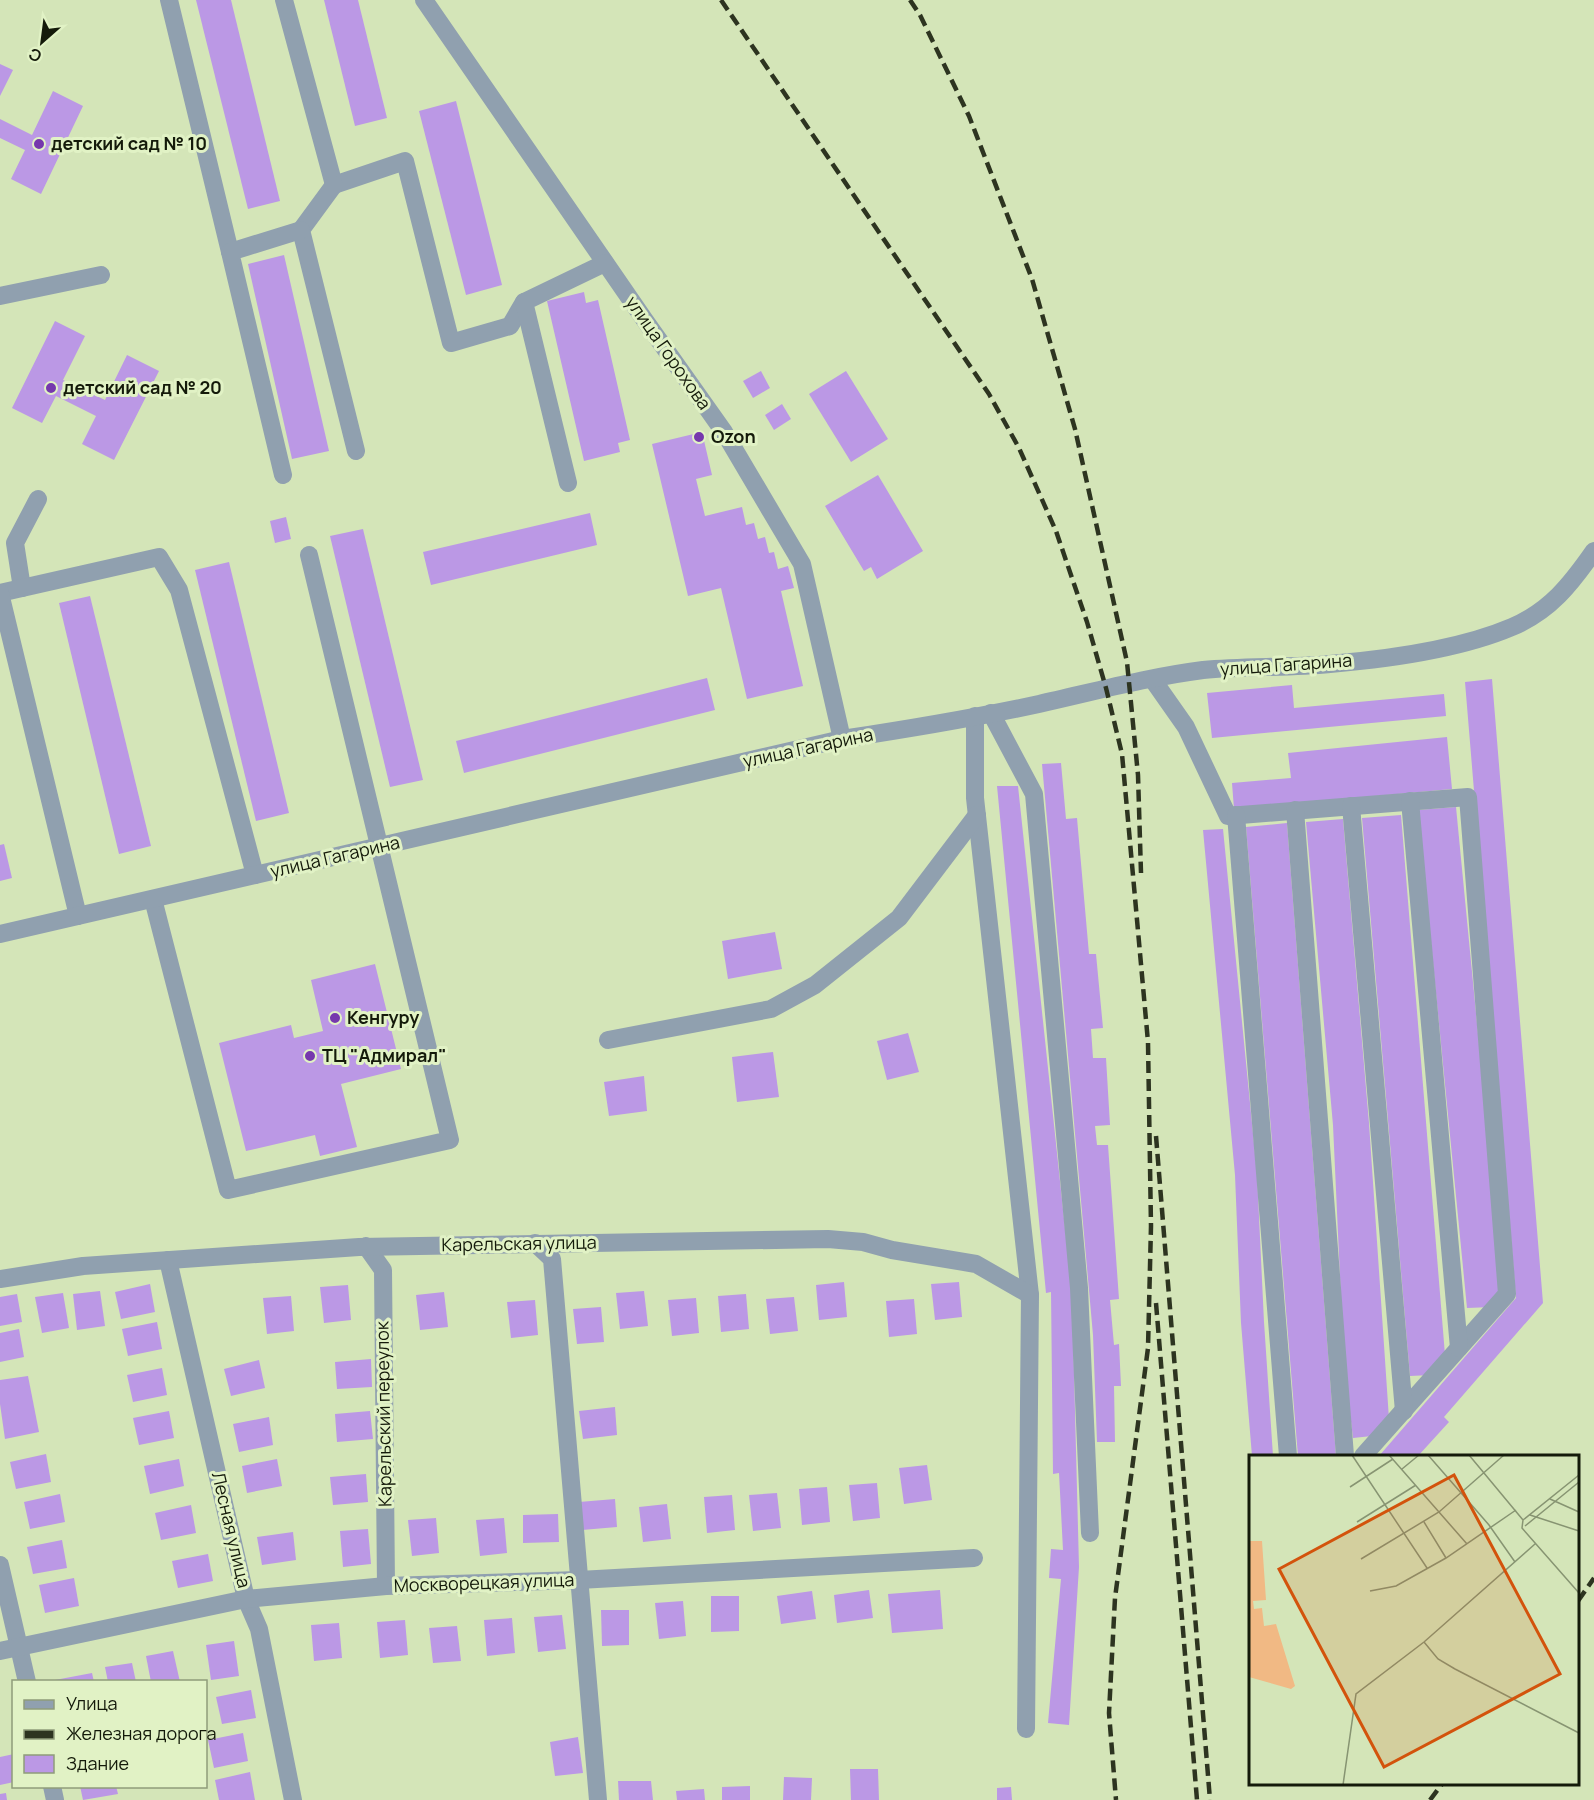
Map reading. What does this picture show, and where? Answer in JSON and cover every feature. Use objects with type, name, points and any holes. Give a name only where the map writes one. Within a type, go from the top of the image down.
[{"type":"street","points":[[169,0],[283,475]]},
{"type":"street","points":[[284,0],[334,185]]},
{"type":"street","name":"улица Горохова","points":[[424,0],[724,432],[802,564],[842,739]]},
{"type":"street","points":[[230,252],[301,231],[334,185],[405,161],[451,343],[510,326],[524,302],[605,263]]},
{"type":"street","points":[[301,231],[356,451]]},
{"type":"street","points":[[0,296],[101,275]]},
{"type":"street","points":[[524,302],[568,483]]},
{"type":"street","points":[[22,588],[15,543],[38,499]]},
{"type":"street","name":"улица Гагарина","points":[[0,934],[842,739],[983,715],[1106,687],[1203,670],[1330,664],[1440,649],[1477,640],[1514,626],[1546,607],[1568,588],[1594,551]]},
{"type":"street","points":[[153,899],[228,1190],[450,1140],[309,555]]},
{"type":"street","points":[[78,916],[0,593],[159,557],[179,591],[255,875]]},
{"type":"street","points":[[1153,680],[1186,727],[1228,816],[1468,797],[1507,1294],[1364,1455]]},
{"type":"street","points":[[983,715],[977,815],[1030,1295],[1026,1729]]},
{"type":"street","points":[[983,715],[1034,794],[1079,1288],[1090,1533]]},
{"type":"street","points":[[1410,801],[1460,1348]]},
{"type":"street","points":[[1351,806],[1404,1411]]},
{"type":"street","points":[[1294,810],[1345,1455]]},
{"type":"street","points":[[608,1040],[771,1009],[815,986],[899,918],[977,815]]},
{"type":"street","points":[[1236,815],[1288,1455]]},
{"type":"street","name":"Карельская улица","points":[[0,1279],[83,1266],[366,1246],[828,1239],[863,1242],[892,1250],[976,1264],[1030,1295]]},
{"type":"street","points":[[535,1244],[552,1259],[598,1800]]},
{"type":"street","name":"Карельский переулок","points":[[366,1246],[382,1270],[386,1586]]},
{"type":"street","name":"Лесная улица","points":[[168,1260],[246,1599],[259,1629],[293,1800]]},
{"type":"street","name":"Москворецкая улица","points":[[0,1651],[246,1599],[386,1586],[579,1580],[974,1558]]},
{"type":"street","points":[[0,1565],[27,1680]]},
{"type":"building","points":[[196,0],[231,0],[280,201],[248,209]]},
{"type":"building","points":[[324,0],[358,0],[387,118],[355,126]]},
{"type":"building","points":[[0,64],[13,70],[0,96]]},
{"type":"building","name":"детский сад № 10","points":[[53,91],[83,106],[41,194],[11,179],[25,150],[0,138],[0,119],[32,135]]},
{"type":"building","points":[[456,101],[502,285],[466,295],[419,111]]},
{"type":"building","points":[[284,255],[329,451],[292,459],[248,264]]},
{"type":"building","points":[[584,292],[586,303],[598,300],[630,440],[618,443],[620,452],[584,461],[547,301]]},
{"type":"building","name":"детский сад № 20","points":[[55,321],[85,336],[63,380],[105,400],[127,355],[159,371],[114,460],[82,444],[96,416],[56,396],[42,423],[12,408]]},
{"type":"building","points":[[761,371],[770,388],[753,398],[743,381]]},
{"type":"building","points":[[846,371],[888,439],[851,462],[809,394]]},
{"type":"building","points":[[782,404],[791,419],[774,430],[765,415]]},
{"type":"building","points":[[702,432],[712,475],[696,479],[705,516],[742,507],[746,525],[754,523],[758,539],[765,537],[769,553],[774,552],[778,569],[788,566],[794,588],[781,591],[803,686],[747,699],[721,588],[688,596],[652,444]]},
{"type":"building","points":[[878,475],[923,551],[877,579],[871,567],[864,571],[825,506]]},
{"type":"building","points":[[590,513],[597,545],[431,585],[423,552]]},
{"type":"building","points":[[286,517],[291,539],[275,543],[270,521]]},
{"type":"building","points":[[363,529],[423,780],[390,787],[330,536]]},
{"type":"building","points":[[229,562],[289,813],[256,821],[195,570]]},
{"type":"building","points":[[90,596],[151,846],[119,854],[59,603]]},
{"type":"building","points":[[707,678],[715,710],[464,773],[456,741]]},
{"type":"building","points":[[1492,679],[1543,1303],[1444,1417],[1449,1422],[1419,1455],[1380,1455],[1516,1298],[1465,682]]},
{"type":"building","points":[[1292,685],[1294,708],[1444,694],[1446,716],[1212,738],[1207,693]]},
{"type":"building","points":[[1447,737],[1452,789],[1234,809],[1232,783],[1291,778],[1288,753]]},
{"type":"building","points":[[1061,763],[1066,819],[1077,818],[1089,954],[1096,954],[1103,1028],[1091,1029],[1093,1058],[1106,1058],[1110,1125],[1095,1126],[1097,1145],[1108,1145],[1119,1299],[1110,1300],[1114,1345],[1119,1344],[1121,1386],[1114,1386],[1115,1442],[1097,1442],[1093,1335],[1042,764]]},
{"type":"building","points":[[997,786],[1018,786],[1072,1294],[1079,1567],[1069,1725],[1048,1723],[1061,1579],[1049,1578],[1051,1549],[1063,1550],[1059,1473],[1053,1474],[1051,1292],[1046,1293]]},
{"type":"building","points":[[1456,807],[1502,1281],[1492,1307],[1467,1308],[1418,810]]},
{"type":"building","points":[[1401,815],[1445,1355],[1431,1375],[1410,1376],[1362,818]]},
{"type":"building","points":[[1343,819],[1369,1123],[1389,1419],[1372,1436],[1353,1438],[1344,1364],[1333,1125],[1306,822]]},
{"type":"building","points":[[1287,823],[1336,1455],[1298,1455],[1246,827]]},
{"type":"building","points":[[1223,829],[1257,1174],[1273,1455],[1252,1455],[1241,1323],[1235,1175],[1203,830]]},
{"type":"building","points":[[4,844],[12,878],[0,881],[0,845]]},
{"type":"building","points":[[775,932],[782,969],[728,979],[722,941]]},
{"type":"building","name":"ТЦ \"Адмирал\"","points":[[375,964],[401,1069],[341,1084],[357,1147],[320,1156],[315,1135],[246,1151],[219,1043],[291,1025],[294,1038],[323,1031],[311,980]]},
{"type":"building","points":[[908,1033],[919,1072],[887,1080],[877,1041]]},
{"type":"building","points":[[773,1052],[779,1097],[737,1102],[732,1057]]},
{"type":"building","points":[[644,1076],[647,1111],[609,1116],[604,1082]]},
{"type":"building","points":[[844,1282],[847,1317],[819,1320],[816,1285]]},
{"type":"building","points":[[959,1282],[962,1317],[935,1320],[931,1284]]},
{"type":"building","points":[[150,1284],[155,1312],[121,1319],[115,1292]]},
{"type":"building","points":[[348,1285],[351,1320],[324,1323],[320,1287]]},
{"type":"building","points":[[100,1291],[105,1326],[77,1330],[73,1294]]},
{"type":"building","points":[[644,1291],[648,1326],[620,1329],[616,1293]]},
{"type":"building","points":[[444,1292],[448,1327],[420,1330],[416,1295]]},
{"type":"building","points":[[63,1293],[69,1328],[42,1333],[35,1297]]},
{"type":"building","points":[[17,1294],[22,1322],[0,1326],[0,1297]]},
{"type":"building","points":[[746,1294],[749,1329],[721,1332],[718,1296]]},
{"type":"building","points":[[291,1296],[294,1331],[267,1334],[263,1298]]},
{"type":"building","points":[[794,1297],[798,1331],[770,1334],[766,1299]]},
{"type":"building","points":[[696,1298],[699,1333],[672,1336],[668,1300]]},
{"type":"building","points":[[914,1299],[917,1334],[889,1337],[886,1301]]},
{"type":"building","points":[[535,1300],[538,1335],[511,1338],[507,1302]]},
{"type":"building","points":[[601,1307],[604,1342],[577,1344],[573,1309]]},
{"type":"building","points":[[157,1322],[162,1349],[128,1356],[122,1329]]},
{"type":"building","points":[[19,1329],[24,1357],[0,1362],[0,1333]]},
{"type":"building","points":[[371,1359],[372,1387],[337,1389],[335,1362]]},
{"type":"building","points":[[259,1360],[265,1388],[231,1396],[224,1369]]},
{"type":"building","points":[[162,1368],[167,1395],[133,1402],[127,1375]]},
{"type":"building","points":[[28,1376],[39,1432],[5,1439],[0,1404],[0,1380]]},
{"type":"building","points":[[615,1407],[617,1435],[583,1439],[579,1411]]},
{"type":"building","points":[[169,1411],[174,1438],[139,1445],[133,1418]]},
{"type":"building","points":[[370,1411],[373,1439],[337,1442],[335,1414]]},
{"type":"building","points":[[269,1417],[273,1445],[239,1452],[233,1424]]},
{"type":"building","points":[[46,1454],[51,1482],[16,1489],[10,1462]]},
{"type":"building","points":[[179,1459],[184,1486],[150,1494],[144,1466]]},
{"type":"building","points":[[277,1459],[282,1486],[247,1493],[242,1466]]},
{"type":"building","points":[[927,1465],[932,1500],[904,1504],[899,1468]]},
{"type":"building","points":[[366,1474],[368,1502],[333,1505],[330,1477]]},
{"type":"building","points":[[877,1483],[880,1518],[853,1521],[849,1485]]},
{"type":"building","points":[[827,1487],[830,1522],[802,1525],[799,1489]]},
{"type":"building","points":[[777,1493],[781,1528],[753,1531],[749,1495]]},
{"type":"building","points":[[60,1494],[65,1522],[30,1529],[24,1502]]},
{"type":"building","points":[[732,1495],[735,1530],[707,1533],[704,1497]]},
{"type":"building","points":[[615,1499],[617,1527],[582,1530],[579,1502]]},
{"type":"building","points":[[667,1504],[671,1539],[643,1542],[639,1507]]},
{"type":"building","points":[[191,1505],[196,1533],[161,1540],[155,1513]]},
{"type":"building","points":[[558,1514],[559,1542],[523,1543],[523,1515]]},
{"type":"building","points":[[436,1518],[439,1553],[412,1556],[408,1520]]},
{"type":"building","points":[[504,1518],[507,1553],[480,1556],[476,1520]]},
{"type":"building","points":[[368,1529],[371,1564],[343,1567],[340,1531]]},
{"type":"building","points":[[293,1532],[296,1560],[262,1565],[257,1537]]},
{"type":"building","points":[[62,1540],[67,1568],[33,1574],[27,1547]]},
{"type":"building","points":[[208,1554],[213,1581],[178,1588],[172,1561]]},
{"type":"building","points":[[74,1578],[79,1606],[45,1613],[39,1585]]},
{"type":"building","points":[[869,1590],[873,1618],[837,1623],[834,1595]]},
{"type":"building","points":[[940,1590],[943,1629],[892,1633],[888,1594]]},
{"type":"building","points":[[812,1591],[816,1619],[781,1624],[777,1596]]},
{"type":"building","points":[[711,1596],[739,1596],[739,1631],[711,1632]]},
{"type":"building","points":[[683,1601],[686,1636],[659,1639],[655,1603]]},
{"type":"building","points":[[601,1610],[629,1610],[629,1645],[602,1646]]},
{"type":"building","points":[[562,1615],[566,1649],[538,1652],[534,1617]]},
{"type":"building","points":[[512,1618],[515,1653],[487,1656],[484,1620]]},
{"type":"building","points":[[405,1620],[408,1655],[380,1658],[377,1622]]},
{"type":"building","points":[[339,1623],[342,1658],[314,1661],[311,1625]]},
{"type":"building","points":[[457,1626],[461,1661],[433,1663],[429,1628]]},
{"type":"building","points":[[234,1641],[239,1676],[211,1680],[206,1645]]},
{"type":"building","points":[[173,1651],[180,1680],[151,1680],[146,1656]]},
{"type":"building","points":[[132,1663],[136,1680],[108,1680],[105,1667]]},
{"type":"building","points":[[92,1673],[94,1680],[55,1680]]},
{"type":"building","points":[[251,1690],[256,1718],[222,1724],[216,1697]]},
{"type":"building","points":[[243,1733],[248,1761],[214,1768],[208,1740]]},
{"type":"building","points":[[578,1737],[583,1773],[555,1776],[550,1742]]},
{"type":"building","points":[[12,1754],[12,1782],[0,1785],[0,1757]]},
{"type":"building","points":[[850,1769],[878,1769],[879,1800],[851,1800]]},
{"type":"building","points":[[250,1772],[255,1800],[219,1800],[215,1780]]},
{"type":"building","points":[[784,1777],[812,1778],[811,1800],[783,1800]]},
{"type":"building","points":[[618,1781],[651,1781],[653,1800],[619,1800]]},
{"type":"building","points":[[750,1786],[750,1800],[722,1800],[722,1787]]},
{"type":"building","points":[[1011,1787],[1012,1800],[997,1800],[997,1788]]},
{"type":"building","points":[[80,1788],[116,1788],[118,1794],[83,1800]]},
{"type":"building","points":[[704,1789],[705,1800],[677,1800],[676,1791]]},
{"type":"building","points":[[6,1793],[7,1800],[0,1800],[0,1794]]},
{"type":"railway","points":[[721,0],[989,394],[1019,448],[1056,531],[1087,622],[1122,754],[1148,1042],[1151,1226],[1148,1348],[1115,1598],[1109,1713],[1116,1800]]},
{"type":"railway","points":[[910,0],[920,15],[969,116],[1032,279],[1075,429],[1127,662],[1138,775],[1141,873]]},
{"type":"railway","points":[[1156,1136],[1210,1800]]},
{"type":"railway","points":[[1156,1303],[1197,1800]]},
{"type":"railway","points":[[1579,1600],[1594,1578]]},
{"type":"railway","points":[[1430,1800],[1441,1785]]},
{"type":"place","name":"детский сад № 10","points":[[39,144]]},
{"type":"place","name":"детский сад № 20","points":[[51,388]]},
{"type":"place","name":"Ozon","points":[[699,437]]},
{"type":"place","name":"Кенгуру","points":[[335,1018]]},
{"type":"place","name":"ТЦ \"Адмирал\"","points":[[310,1056]]}]
